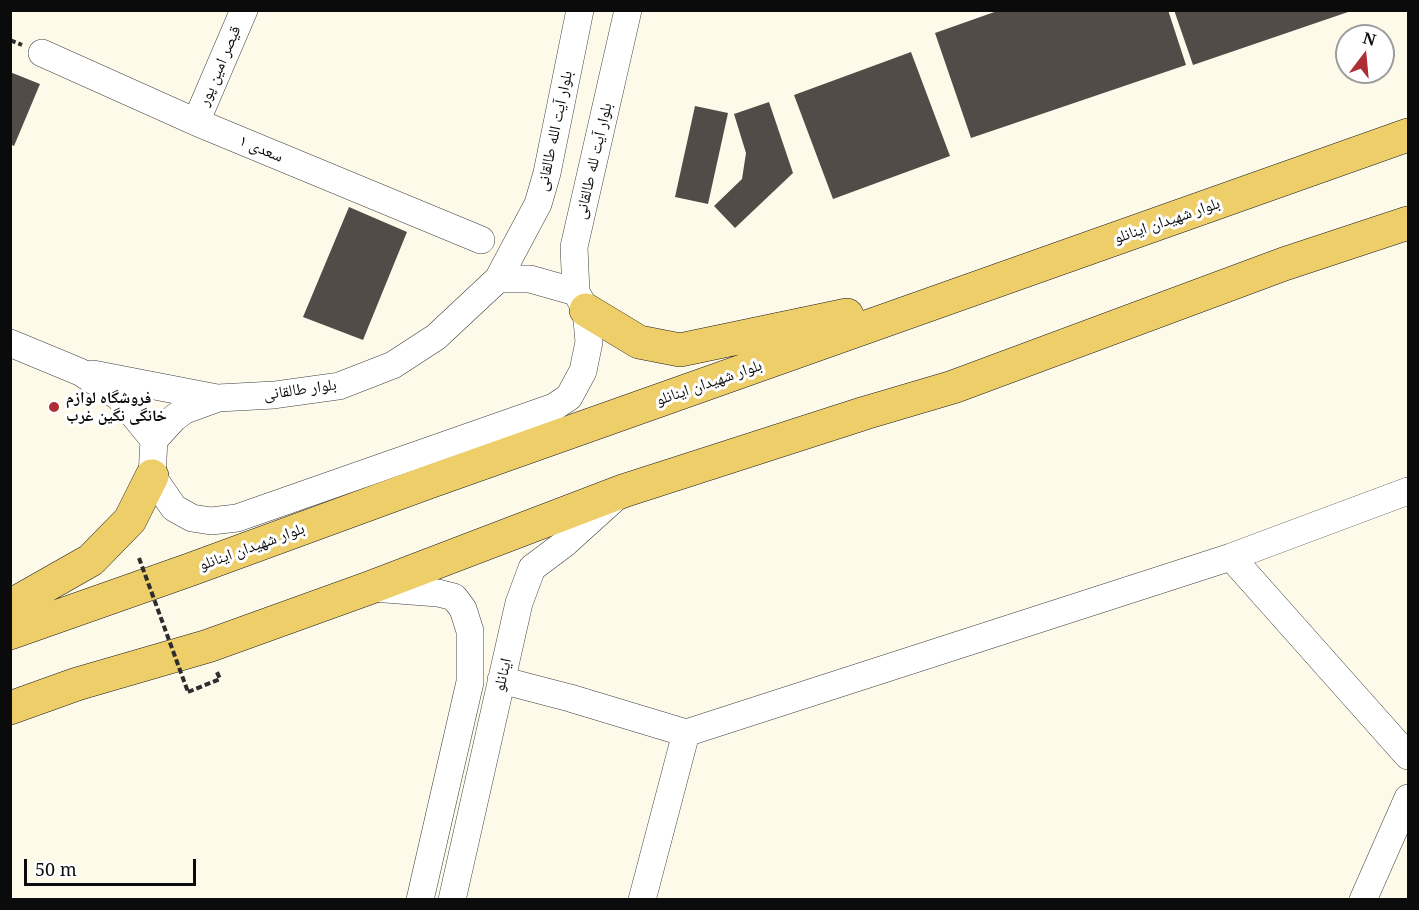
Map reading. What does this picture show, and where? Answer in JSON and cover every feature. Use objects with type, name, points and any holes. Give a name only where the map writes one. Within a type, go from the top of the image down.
[{"type":"main road","name":"بلوار شهیدان اینانلو","points":[[10,633],[1408,135]]},
{"type":"main road","points":[[10,708],[77,684],[207,646],[369,588],[623,491],[952,387],[1284,264],[1408,223]]},
{"type":"main road","points":[[581,301],[639,342],[680,350],[817,322],[1001,280]]},
{"type":"main road","points":[[17,595],[91,560],[130,520],[152,476]]},
{"type":"street","name":"قیصر امین پور","points":[[196,122],[244,10]]},
{"type":"street","name":"بلوار آیت الله طالقانی","points":[[498,279],[538,204],[547,173],[580,10]]},
{"type":"street","name":"بلوار آیت لله طالقانی","points":[[581,301],[574,247],[628,10]]},
{"type":"street","name":"سعدی ۱","points":[[42,53],[196,122],[481,240]]},
{"type":"street","points":[[498,279],[530,279],[581,301]]},
{"type":"street","name":"بلوار طالقانی","points":[[153,440],[185,410],[218,398],[274,395],[339,386],[393,365],[436,336],[498,279]]},
{"type":"street","name":"بلوار شهیدان اینانلو","points":[[152,476],[174,508],[192,518],[211,521],[237,518],[554,407],[569,397],[583,371],[589,342],[581,301]]},
{"type":"street","points":[[10,343],[80,372],[119,397],[153,440],[152,476]]},
{"type":"street","points":[[80,372],[218,398]]},
{"type":"street","name":"اینانلو","points":[[452,900],[519,603],[532,568],[564,544],[623,491]]},
{"type":"street","points":[[501,680],[686,733],[1231,557],[1408,491]]},
{"type":"street","points":[[1231,557],[1408,756]]},
{"type":"street","points":[[369,588],[438,593],[454,597],[463,609],[470,631],[470,682],[420,900]]},
{"type":"street","points":[[642,900],[686,733]]},
{"type":"street","points":[[1363,900],[1408,798]]},
{"type":"path","points":[[139,558],[188,692],[220,679]]},
{"type":"building","points":[[1000,10],[1168,10],[1186,65],[971,138],[935,33]]},
{"type":"building","points":[[1174,10],[1351,10],[1351,11],[1193,65]]},
{"type":"building","points":[[911,52],[950,156],[833,199],[794,95]]},
{"type":"building","points":[[10,72],[40,84],[14,146],[10,144]]},
{"type":"building","points":[[769,102],[793,173],[735,228],[714,206],[742,179],[746,153],[734,114]]},
{"type":"building","points":[[695,106],[728,113],[708,204],[675,197]]},
{"type":"building","points":[[349,207],[407,232],[363,340],[303,317]]},
{"type":"place","name":"فروشگاه لوازم خانگی نگین غرب","points":[[54,407]]}]
